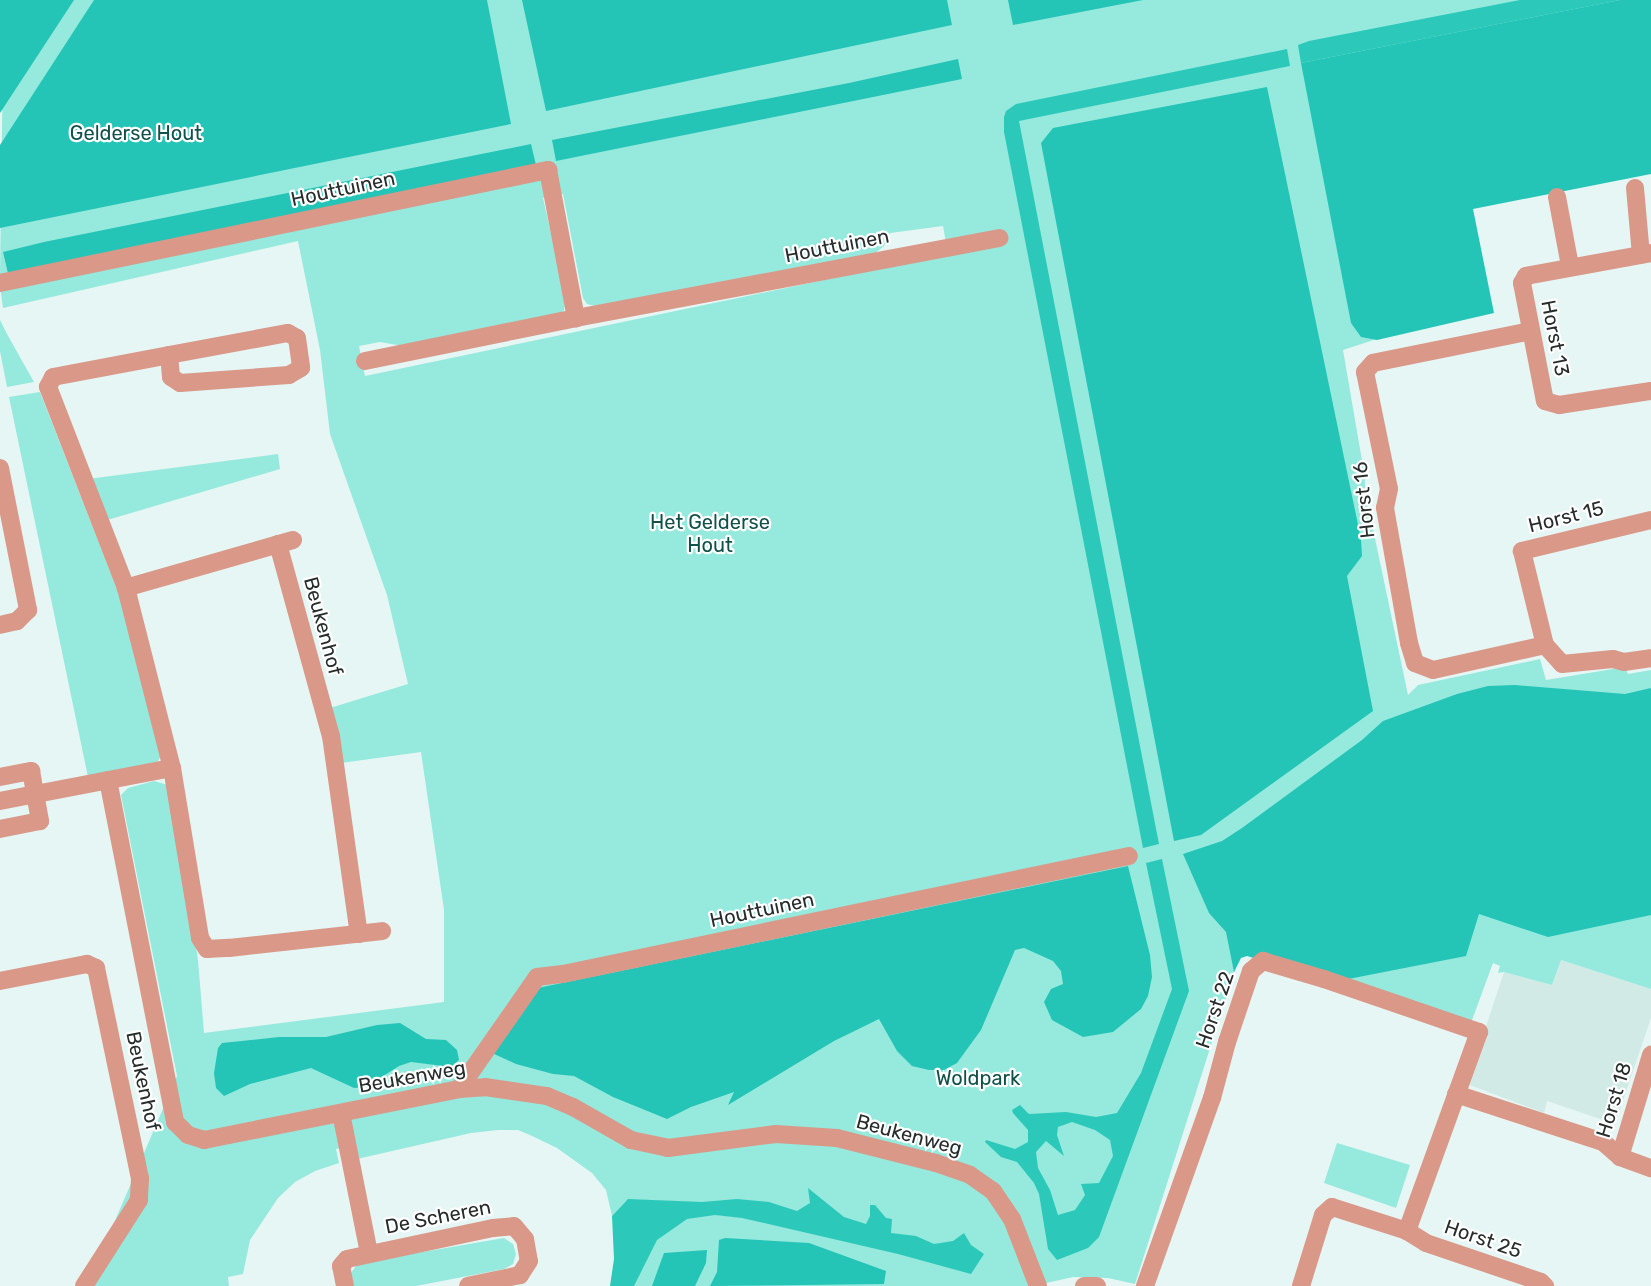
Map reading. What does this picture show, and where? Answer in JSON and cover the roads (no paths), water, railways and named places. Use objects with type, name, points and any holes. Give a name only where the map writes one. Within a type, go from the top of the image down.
[{"type":"street","name":"Houttuinen","points":[[0,283],[548,170],[576,318]]},
{"type":"street","points":[[1557,197],[1570,266],[1646,254],[1635,188]]},
{"type":"street","name":"Houttuinen","points":[[365,361],[576,318],[1000,238]]},
{"type":"street","name":"Horst 13","points":[[1570,266],[1526,276],[1522,283],[1545,401],[1559,405],[1651,392]]},
{"type":"street","name":"Horst 16","points":[[1531,331],[1373,363],[1365,372],[1389,489],[1385,508],[1409,643],[1415,663],[1433,670],[1545,645]]},
{"type":"street","points":[[169,355],[171,377],[180,383],[289,375],[301,368],[297,338],[288,333],[169,355],[53,377],[48,387],[126,588],[172,768],[200,938],[207,949],[382,931]]},
{"type":"street","points":[[0,468],[28,610],[17,621],[0,625]]},
{"type":"street","name":"Horst 15","points":[[1545,645],[1522,551],[1651,520]]},
{"type":"street","name":"Beukenhof","points":[[126,588],[285,542],[331,736],[359,934]]},
{"type":"street","points":[[1545,645],[1562,664],[1613,659],[1624,662],[1651,658]]},
{"type":"street","points":[[0,801],[172,768]]},
{"type":"street","points":[[0,777],[31,771],[40,821],[0,829]]},
{"type":"street","name":"Beukenweg","points":[[108,780],[175,1122],[188,1135],[204,1140],[459,1089],[484,1087],[547,1096],[573,1107],[631,1140],[668,1148],[776,1134],[837,1138],[936,1163],[970,1175],[993,1191],[1012,1219],[1038,1286]]},
{"type":"street","name":"Houttuinen","points":[[459,1089],[537,977],[563,974],[1129,856]]},
{"type":"street","name":"Horst 22","points":[[1144,1286],[1212,1098],[1227,1042],[1251,971],[1263,961],[1324,979],[1479,1032],[1407,1231]]},
{"type":"street","name":"Beukenhof","points":[[0,981],[87,964],[96,968],[140,1178],[139,1200],[84,1286]]},
{"type":"street","name":"Horst 18","points":[[1620,1157],[1651,1055]]},
{"type":"street","points":[[1456,1094],[1603,1142],[1620,1157],[1651,1168]]},
{"type":"street","name":"De Scheren","points":[[341,1113],[369,1253]]},
{"type":"street","name":"Horst 25","points":[[1301,1286],[1323,1215],[1332,1207],[1407,1231],[1426,1243],[1541,1282],[1545,1286]]},
{"type":"street","name":"De Scheren","points":[[345,1286],[341,1266],[347,1259],[513,1226],[525,1239],[529,1262],[520,1275],[468,1286]]},
{"type":"street","points":[[1084,1286],[1097,1286]]},
{"type":"park label","name":"Gelderse Hout","points":[[136,133]]},
{"type":"park label","name":"Het Gelderse Hout","points":[[710,534]]},
{"type":"park label","name":"Woldpark","points":[[978,1078]]}]
